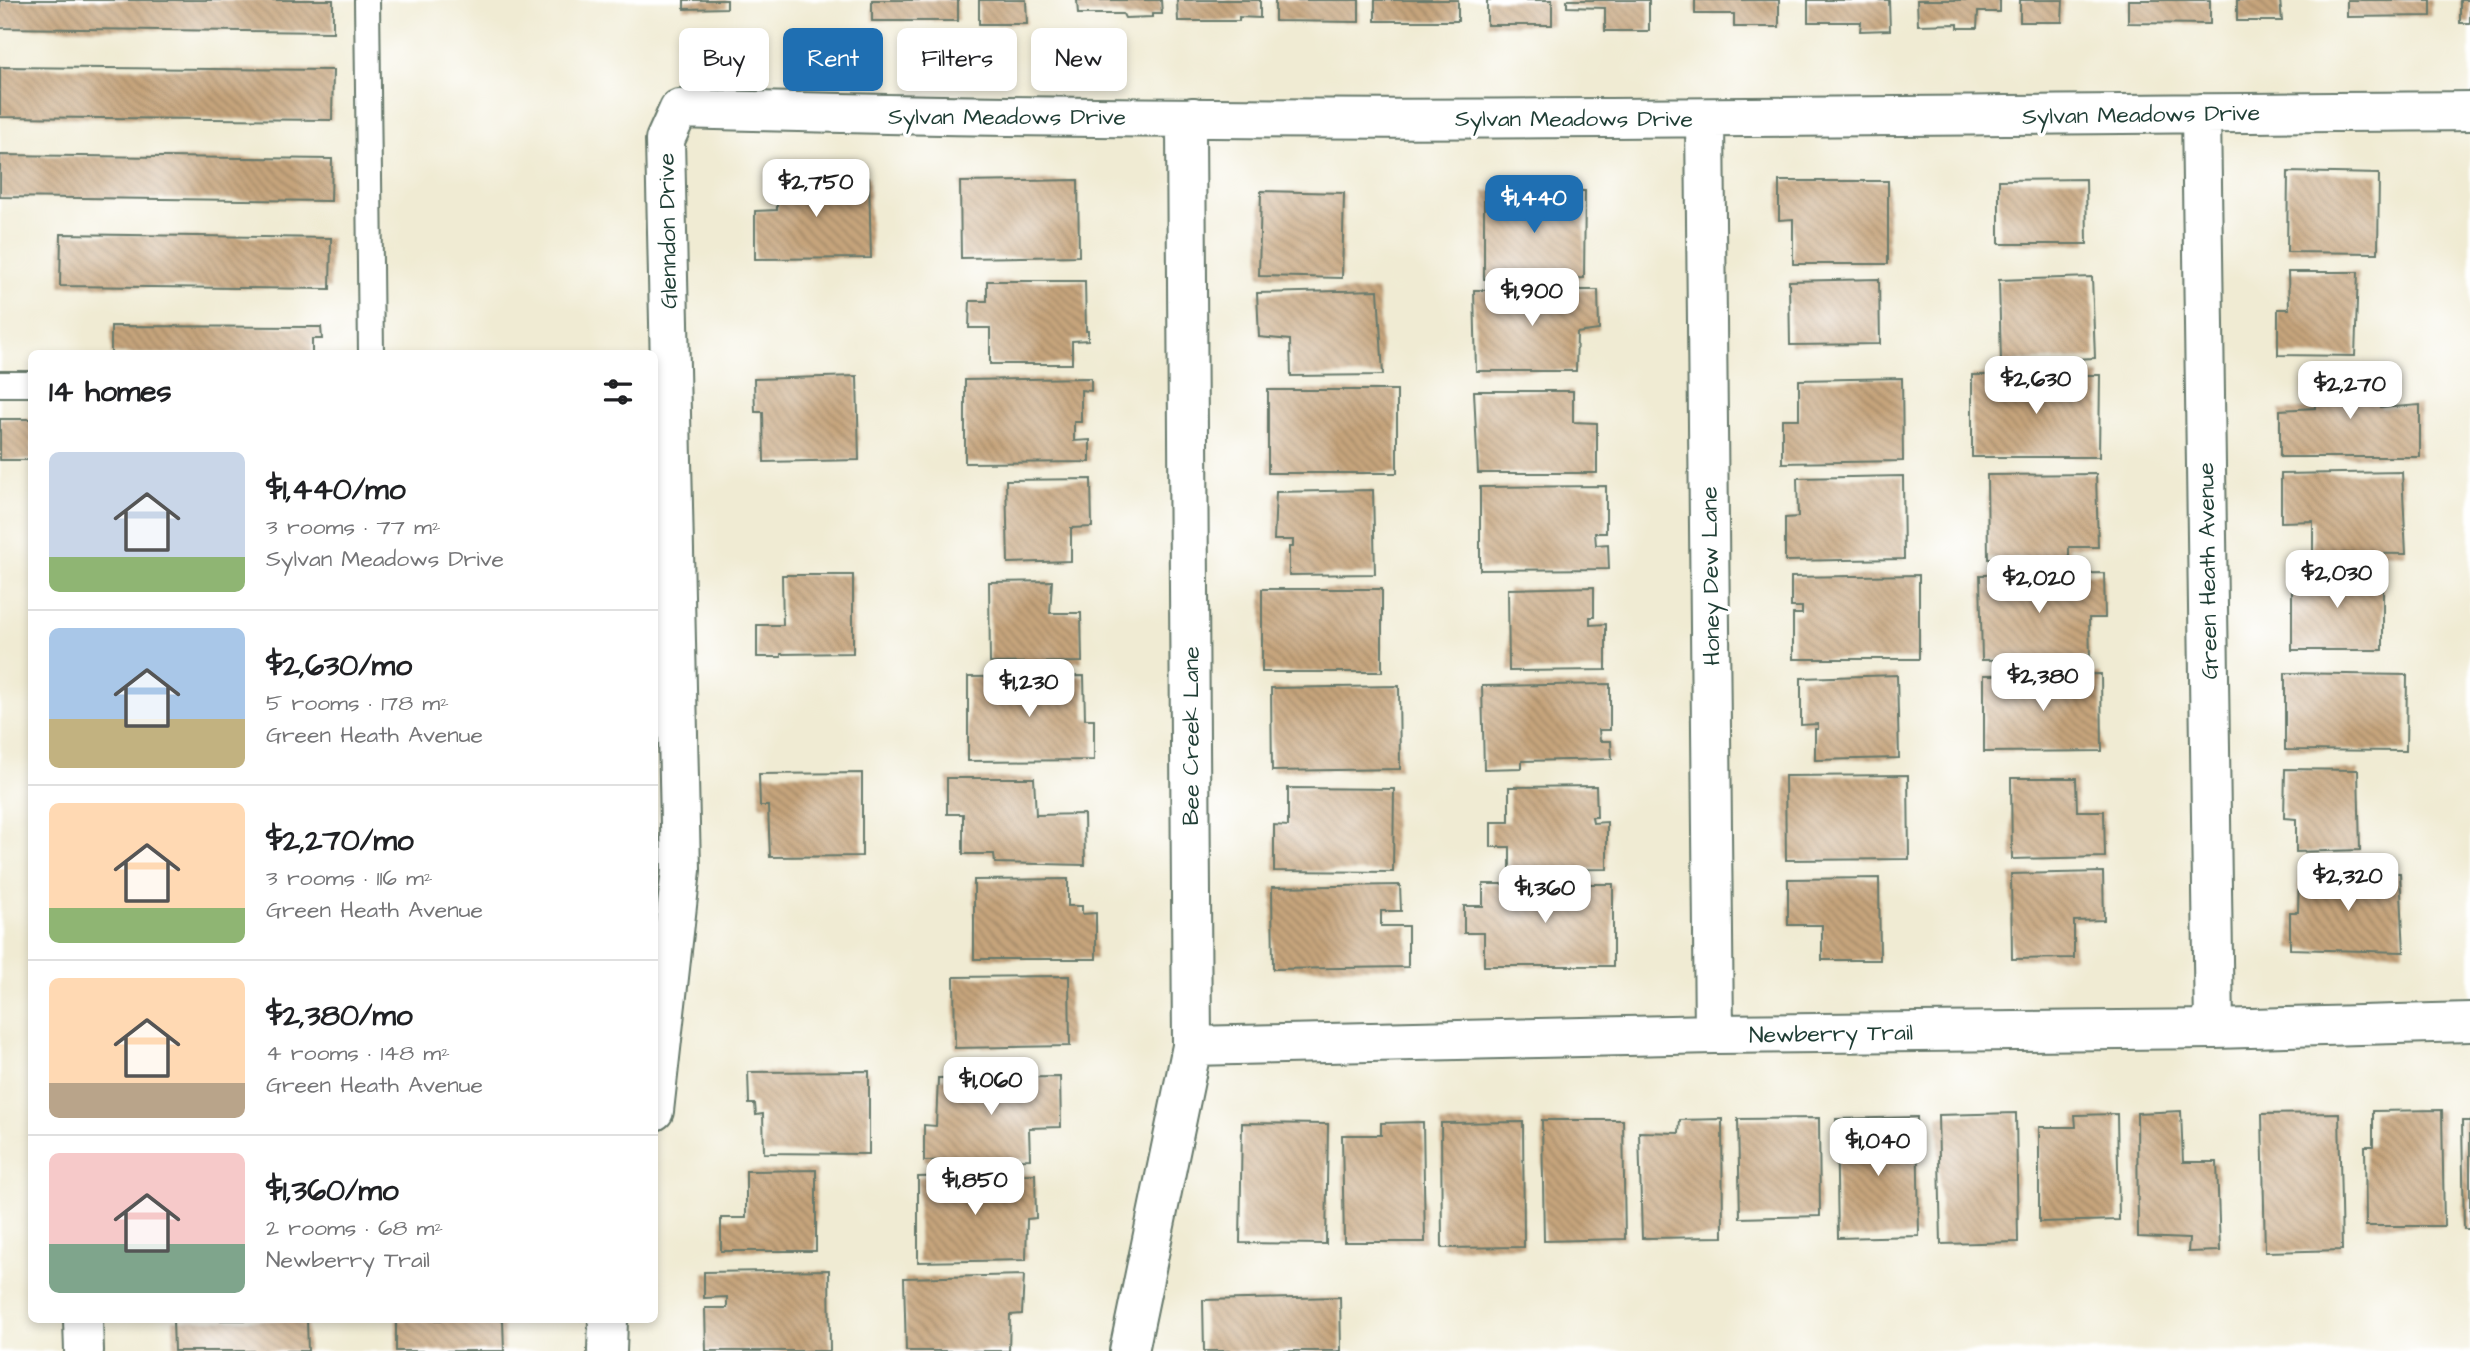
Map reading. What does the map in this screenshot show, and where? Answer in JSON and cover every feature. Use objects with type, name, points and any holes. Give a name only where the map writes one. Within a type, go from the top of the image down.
[{"type":"street","name":"Sylvan Meadows Drive","points":[[679,109],[908,116],[1705,118],[2470,111]]},
{"type":"street","name":"Glenndon Drive","points":[[658,1075],[681,870],[666,710],[665,140],[679,109]]},
{"type":"street","name":"Green Heath Avenue","points":[[2201,113],[2214,1029]]},
{"type":"street","name":"Bee Creek Lane","points":[[1129,1351],[1192,1046],[1186,128],[1193,117]]},
{"type":"street","name":"Honey Dew Lane","points":[[1705,118],[1714,1034]]},
{"type":"street","name":"Newberry Trail","points":[[1192,1046],[1714,1034],[2214,1029],[2470,1022]]},
{"type":"street","points":[[83,1323],[85,1351]]},
{"type":"street","points":[[607,1351],[608,1323]]},
{"type":"lane","points":[[367,0],[371,350]]},
{"type":"lane","points":[[0,384],[28,384]]},
{"type":"building","points":[[0,0],[333,0],[333,32],[0,28]]},
{"type":"building","points":[[684,0],[727,0],[727,8],[684,9]]},
{"type":"building","points":[[872,0],[958,0],[958,21],[872,21]]},
{"type":"building","points":[[979,0],[1026,0],[1027,24],[979,24]]},
{"type":"building","points":[[1077,0],[1161,0],[1162,14],[1125,18],[1123,14],[1078,14]]},
{"type":"building","points":[[1177,0],[1260,0],[1260,18],[1239,17],[1239,21],[1178,21]]},
{"type":"building","points":[[1275,0],[1359,0],[1359,22],[1275,21]]},
{"type":"building","points":[[1375,0],[1458,0],[1458,21],[1375,21]]},
{"type":"building","points":[[1487,0],[1552,0],[1552,25],[1487,25]]},
{"type":"building","points":[[1567,0],[1649,0],[1649,31],[1605,31],[1605,8],[1567,7]]},
{"type":"building","points":[[1695,0],[1779,0],[1779,27],[1734,27],[1734,14],[1695,14]]},
{"type":"building","points":[[1808,0],[1889,0],[1890,30],[1860,31],[1861,22],[1808,22]]},
{"type":"building","points":[[1917,0],[2000,0],[2000,12],[1978,12],[1977,28],[1958,28],[1958,24],[1918,25]]},
{"type":"building","points":[[2020,0],[2063,0],[2062,22],[2020,22]]},
{"type":"building","points":[[2128,0],[2210,0],[2210,24],[2128,23]]},
{"type":"building","points":[[2237,0],[2280,0],[2282,21],[2237,21]]},
{"type":"building","points":[[2347,0],[2431,0],[2431,16],[2347,17]]},
{"type":"building","points":[[2460,0],[2470,0],[2470,23],[2460,23]]},
{"type":"building","points":[[0,67],[333,70],[332,120],[0,117]]},
{"type":"building","points":[[0,155],[332,159],[331,201],[0,197]]},
{"type":"building","points":[[2288,172],[2379,174],[2378,253],[2287,252]]},
{"type":"building","points":[[824,173],[824,177],[869,177],[871,258],[755,259],[755,211],[777,210],[777,174]]},
{"type":"building","points":[[2086,179],[2087,244],[1999,244],[1999,180]]},
{"type":"building","points":[[1078,180],[1079,256],[961,258],[960,182]]},
{"type":"building","points":[[1779,181],[1888,181],[1888,264],[1793,264],[1793,219],[1779,220]]},
{"type":"building","points":[[1261,191],[1344,193],[1342,278],[1259,276]]},
{"type":"building","points":[[1484,191],[1585,191],[1584,278],[1484,279]]},
{"type":"building","points":[[61,234],[331,238],[330,289],[60,286]]},
{"type":"building","points":[[2288,272],[2358,272],[2355,356],[2278,355],[2278,309],[2289,309]]},
{"type":"building","points":[[2092,277],[2095,358],[2001,362],[1999,280]]},
{"type":"building","points":[[1879,279],[1880,344],[1790,345],[1789,281]]},
{"type":"building","points":[[987,281],[1085,281],[1088,340],[1072,341],[1072,364],[990,364],[990,328],[969,328],[970,301],[987,301]]},
{"type":"building","points":[[1378,290],[1383,375],[1291,376],[1290,340],[1259,337],[1257,293]]},
{"type":"building","points":[[1474,290],[1598,290],[1599,330],[1577,333],[1576,371],[1476,371]]},
{"type":"building","points":[[111,326],[321,327],[322,339],[312,339],[312,350],[111,350]]},
{"type":"building","points":[[2380,371],[2381,408],[2420,405],[2420,457],[2280,457],[2280,410],[2315,408],[2314,372]]},
{"type":"building","points":[[1972,375],[2100,375],[2099,457],[1972,457]]},
{"type":"building","points":[[857,376],[859,460],[764,462],[763,412],[755,412],[754,379]]},
{"type":"building","points":[[1091,378],[1091,391],[1081,390],[1081,422],[1074,422],[1074,441],[1090,440],[1090,462],[965,463],[965,380]]},
{"type":"building","points":[[1902,378],[1903,461],[1782,463],[1782,419],[1799,419],[1799,380]]},
{"type":"building","points":[[1268,390],[1397,390],[1397,473],[1268,473]]},
{"type":"building","points":[[1474,391],[1573,391],[1573,422],[1597,423],[1597,473],[1478,473]]},
{"type":"building","points":[[0,419],[28,419],[28,460],[0,460]]},
{"type":"building","points":[[2402,472],[2406,554],[2313,553],[2313,521],[2281,522],[2281,474]]},
{"type":"building","points":[[2096,474],[2098,547],[2069,547],[2069,558],[1988,559],[1987,475]]},
{"type":"building","points":[[1903,476],[1904,559],[1785,561],[1785,518],[1798,517],[1797,478]]},
{"type":"building","points":[[1091,479],[1092,527],[1071,528],[1071,561],[1008,563],[1006,480]]},
{"type":"building","points":[[1606,486],[1606,533],[1595,533],[1596,545],[1608,544],[1609,569],[1480,570],[1480,487]]},
{"type":"building","points":[[1373,490],[1375,574],[1289,575],[1289,547],[1293,547],[1293,540],[1274,540],[1276,492]]},
{"type":"building","points":[[2292,571],[2383,571],[2383,650],[2292,650]]},
{"type":"building","points":[[2104,573],[2105,618],[2089,618],[2090,658],[1982,660],[1980,575]]},
{"type":"building","points":[[782,575],[853,575],[853,653],[757,657],[757,625],[783,625]]},
{"type":"building","points":[[1919,575],[1919,659],[1793,659],[1793,614],[1802,614],[1802,607],[1791,607],[1791,577]]},
{"type":"building","points":[[1052,581],[1050,613],[1081,613],[1082,662],[990,663],[989,582]]},
{"type":"building","points":[[1594,587],[1594,617],[1590,617],[1590,625],[1606,624],[1606,670],[1509,671],[1508,589]]},
{"type":"building","points":[[1262,589],[1382,589],[1382,672],[1262,672]]},
{"type":"building","points":[[2285,673],[2407,675],[2406,751],[2285,750]]},
{"type":"building","points":[[2101,674],[2102,751],[1984,752],[1984,675]]},
{"type":"building","points":[[1897,675],[1899,758],[1815,760],[1815,729],[1818,729],[1818,724],[1801,725],[1801,678]]},
{"type":"building","points":[[1084,676],[1085,719],[1094,719],[1094,760],[968,761],[968,677]]},
{"type":"building","points":[[1610,684],[1610,730],[1599,730],[1600,741],[1611,741],[1612,759],[1522,761],[1522,768],[1484,769],[1482,686]]},
{"type":"building","points":[[1399,686],[1400,769],[1272,771],[1271,688]]},
{"type":"building","points":[[2285,769],[2358,770],[2360,850],[2296,852],[2296,819],[2284,818]]},
{"type":"building","points":[[862,773],[862,856],[770,857],[768,806],[760,806],[759,774]]},
{"type":"building","points":[[1908,775],[1909,859],[1786,860],[1785,776]]},
{"type":"building","points":[[947,778],[1034,778],[1036,815],[1084,814],[1085,865],[995,863],[994,854],[963,854],[963,814],[947,814]]},
{"type":"building","points":[[2011,778],[2076,778],[2077,811],[2104,811],[2105,857],[2012,859]]},
{"type":"building","points":[[1596,786],[1597,817],[1592,817],[1593,823],[1607,822],[1607,869],[1510,870],[1510,847],[1491,847],[1491,822],[1509,822],[1509,787]]},
{"type":"building","points":[[1288,788],[1394,789],[1393,872],[1274,871],[1274,825],[1288,826]]},
{"type":"building","points":[[2103,872],[2104,920],[2074,921],[2074,958],[2012,959],[2011,874]]},
{"type":"building","points":[[2299,873],[2400,873],[2404,952],[2290,949],[2290,912],[2298,912]]},
{"type":"building","points":[[1879,878],[1880,960],[1822,960],[1822,925],[1788,925],[1788,879]]},
{"type":"building","points":[[1068,879],[1068,906],[1082,906],[1082,914],[1096,913],[1096,959],[974,959],[974,880]]},
{"type":"building","points":[[1483,884],[1613,884],[1613,966],[1484,966],[1484,933],[1464,933],[1464,906],[1483,906]]},
{"type":"building","points":[[1400,885],[1401,911],[1381,911],[1381,926],[1408,926],[1408,967],[1273,969],[1272,887]]},
{"type":"building","points":[[1069,976],[1070,1046],[955,1048],[954,977]]},
{"type":"building","points":[[869,1071],[869,1154],[764,1153],[763,1114],[756,1115],[755,1104],[749,1104],[748,1072]]},
{"type":"building","points":[[1060,1077],[1061,1127],[1029,1128],[1030,1159],[924,1161],[924,1125],[936,1126],[938,1078]]},
{"type":"building","points":[[2442,1110],[2444,1226],[2366,1226],[2365,1146],[2373,1146],[2373,1111]]},
{"type":"building","points":[[2181,1111],[2183,1162],[2217,1162],[2220,1251],[2188,1252],[2189,1239],[2138,1237],[2137,1113]]},
{"type":"building","points":[[2016,1113],[2018,1242],[1941,1244],[1938,1115]]},
{"type":"building","points":[[2339,1113],[2342,1250],[2265,1252],[2262,1114]]},
{"type":"building","points":[[2117,1114],[2119,1220],[2039,1222],[2039,1127],[2076,1127],[2075,1115]]},
{"type":"building","points":[[1917,1117],[1919,1236],[1838,1238],[1836,1119]]},
{"type":"building","points":[[1819,1118],[1820,1216],[1740,1218],[1738,1119]]},
{"type":"building","points":[[1722,1119],[1723,1237],[1642,1238],[1639,1132],[1679,1133],[1680,1120]]},
{"type":"building","points":[[1542,1120],[1623,1120],[1625,1239],[1544,1241]]},
{"type":"building","points":[[2462,1121],[2470,1121],[2470,1229],[2464,1229]]},
{"type":"building","points":[[1423,1122],[1425,1242],[1344,1242],[1342,1135],[1381,1135],[1381,1123]]},
{"type":"building","points":[[1523,1122],[1524,1247],[1442,1248],[1441,1123]]},
{"type":"building","points":[[1242,1123],[1328,1124],[1326,1244],[1240,1243]]},
{"type":"building","points":[[816,1170],[816,1251],[721,1251],[721,1218],[746,1218],[746,1171]]},
{"type":"building","points":[[1035,1174],[1036,1218],[1027,1219],[1026,1260],[918,1262],[918,1177]]},
{"type":"building","points":[[829,1270],[830,1351],[706,1351],[705,1308],[727,1308],[727,1297],[704,1298],[704,1272]]},
{"type":"building","points":[[1024,1275],[1022,1314],[1010,1315],[1009,1351],[906,1351],[904,1278]]},
{"type":"building","points":[[1340,1297],[1341,1351],[1204,1351],[1203,1300]]},
{"type":"building","points":[[173,1323],[307,1323],[308,1351],[174,1351]]},
{"type":"building","points":[[396,1323],[503,1323],[504,1351],[396,1351]]}]
